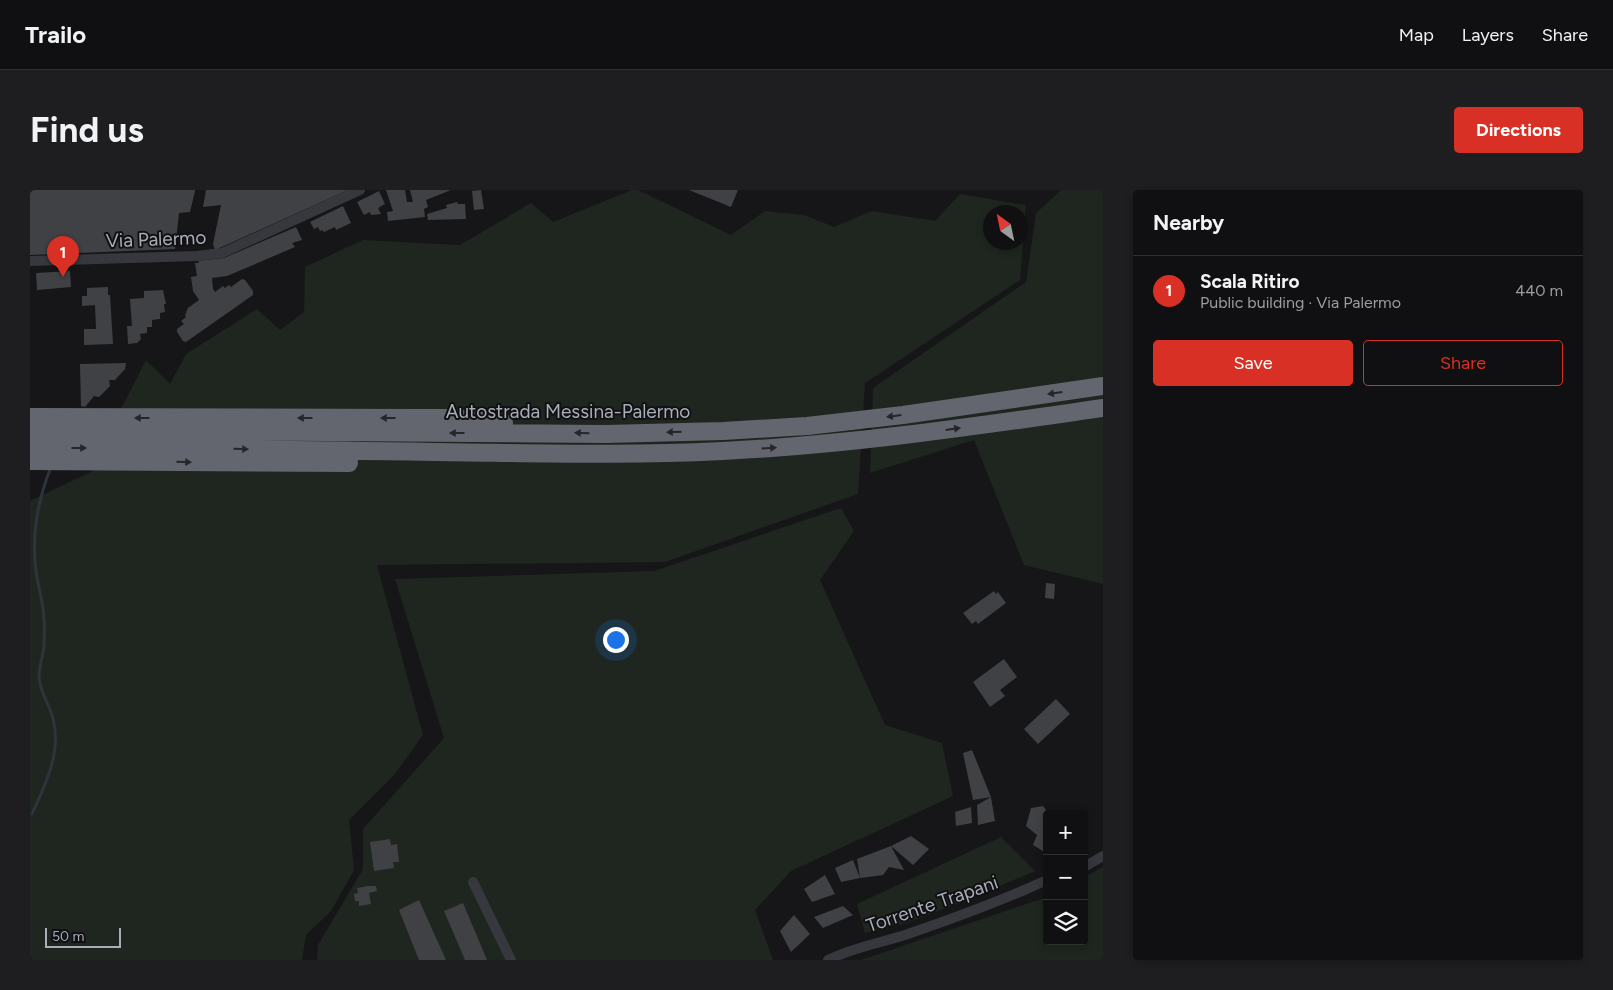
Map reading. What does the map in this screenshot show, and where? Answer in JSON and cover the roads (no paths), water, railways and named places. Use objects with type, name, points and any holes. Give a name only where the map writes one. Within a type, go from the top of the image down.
[{"type":"highway","name":"Autostrada Messina-Palermo","points":[[30,430],[606,434],[723,431],[826,424],[1103,386]]},
{"type":"highway","points":[[30,448],[604,454],[720,451],[811,446],[1103,408]]},
{"type":"highway","points":[[30,417],[415,418],[470,420],[533,427],[558,433]]},
{"type":"highway","points":[[30,461],[499,463],[559,453]]},
{"type":"street","name":"Via Palermo","points":[[30,261],[197,256],[222,253],[360,190]]},
{"type":"street","points":[[1088,859],[1103,851]]},
{"type":"street","points":[[1088,865],[1103,856]]},
{"type":"street","points":[[473,882],[511,960]]},
{"type":"street","name":"Torrente Trapani","points":[[828,960],[848,950],[883,942],[967,914],[1043,882]]},
{"type":"street","points":[[838,960],[970,918],[1043,888]]},
{"type":"waterway","points":[[32,814],[51,768],[55,744],[53,719],[39,682],[44,646],[44,626],[34,545],[39,505],[51,467]]},
{"type":"place","name":"Scala Ritiro","points":[[63,277]]}]
